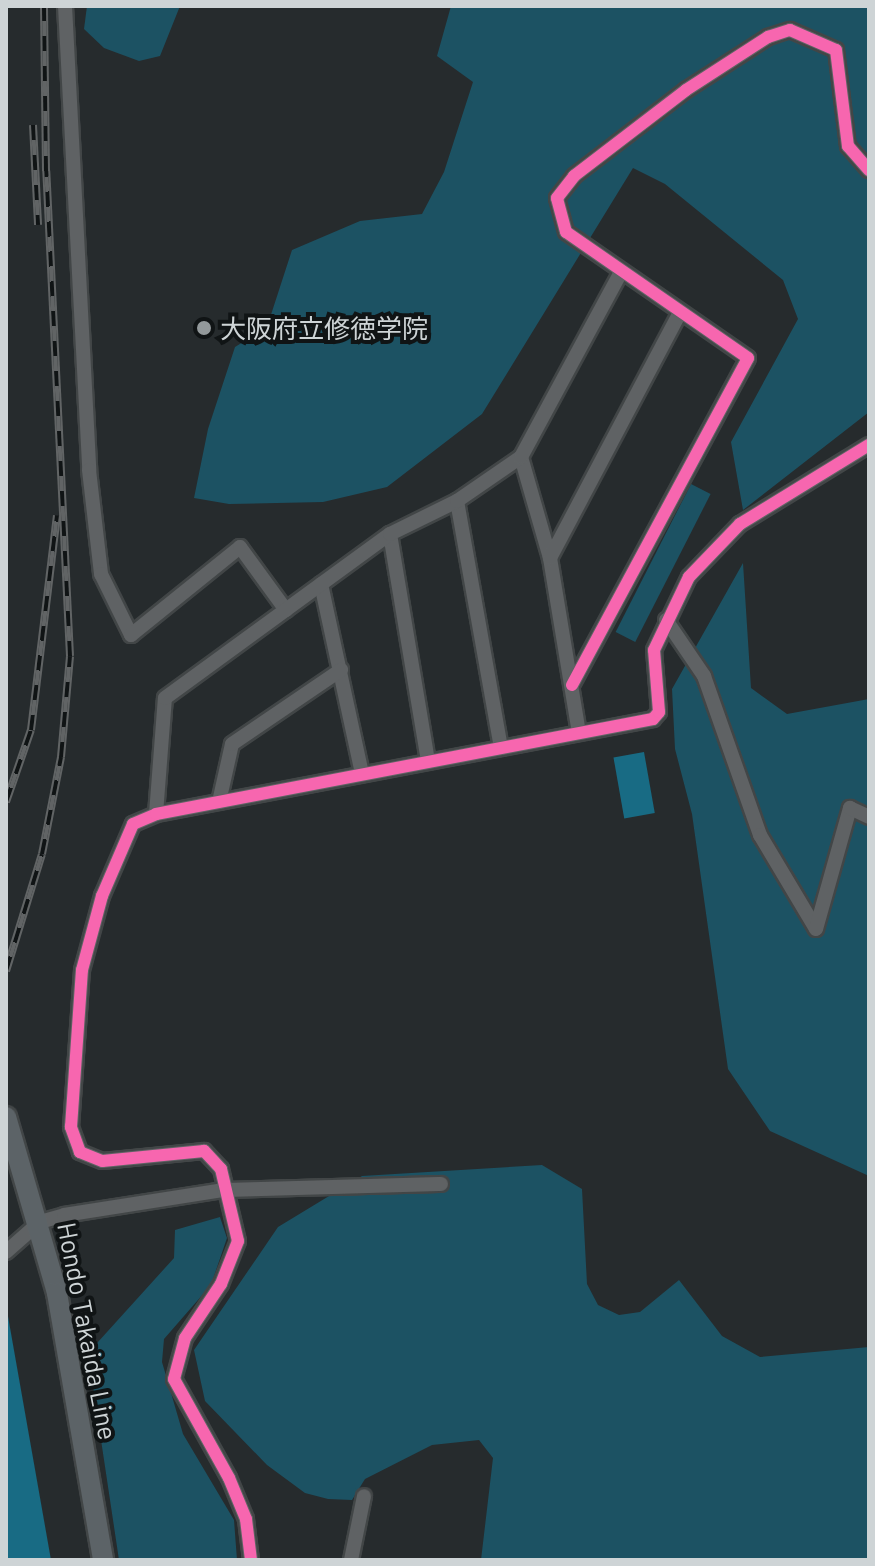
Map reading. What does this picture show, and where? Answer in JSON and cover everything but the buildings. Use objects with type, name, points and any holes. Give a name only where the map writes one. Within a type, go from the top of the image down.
[{"type":"main road","name":"Hondo Takaida Line","points":[[6,1117],[40,1222],[103,1560]]},
{"type":"street","points":[[65,6],[89,470],[101,574],[131,635],[240,547],[286,610]]},
{"type":"street","points":[[572,685],[748,358],[566,232],[557,198],[574,176],[621,136],[768,37],[790,30],[836,50],[848,146],[869,170]]},
{"type":"street","points":[[156,814],[165,698],[390,534],[457,501],[521,457],[621,272]]},
{"type":"street","points":[[550,558],[680,312]]},
{"type":"street","points":[[251,1560],[246,1519],[229,1478],[174,1379],[185,1338],[221,1284],[238,1241],[221,1169],[204,1151],[102,1161],[80,1152],[71,1127],[82,970],[98,911],[133,824],[156,814],[653,719],[659,712],[654,650],[689,577],[740,524],[869,445]]},
{"type":"street","points":[[521,457],[550,558],[579,733]]},
{"type":"street","points":[[457,501],[501,748]]},
{"type":"street","points":[[390,534],[428,762]]},
{"type":"street","points":[[321,584],[362,774]]},
{"type":"street","points":[[666,620],[704,676],[760,835],[816,929],[850,808],[869,817]]},
{"type":"street","points":[[219,802],[232,744],[341,670]]},
{"type":"street","points":[[10,1249],[40,1222],[224,1190],[441,1184]]},
{"type":"street","points":[[351,1560],[364,1496]]},
{"type":"shaded area","points":[[87,6],[180,6],[160,56],[139,61],[104,48],[84,29]]},
{"type":"shaded area","points":[[451,6],[869,6],[869,412],[743,510],[731,442],[798,319],[783,280],[665,184],[633,168],[482,414],[387,487],[323,502],[229,504],[194,498],[208,429],[235,347],[267,327],[292,250],[360,221],[422,214],[444,172],[473,82],[437,56]]},
{"type":"shaded area","points":[[691,484],[711,494],[635,642],[616,632]]},
{"type":"shaded area","points":[[743,563],[751,688],[787,714],[869,699],[869,1176],[770,1131],[728,1069],[692,814],[675,749],[672,689]]},
{"type":"shaded area","points":[[644,752],[655,813],[624,818],[613,757]]},
{"type":"shaded area","points":[[542,1165],[582,1189],[587,1284],[598,1305],[619,1315],[640,1312],[679,1280],[722,1336],[760,1357],[869,1347],[869,1560],[481,1560],[493,1458],[479,1440],[432,1445],[365,1479],[352,1500],[328,1499],[305,1493],[267,1465],[205,1401],[194,1350],[278,1227],[362,1176]]},
{"type":"shaded area","points":[[220,1217],[227,1238],[211,1285],[164,1339],[162,1362],[183,1434],[234,1520],[237,1560],[119,1560],[88,1353],[174,1258],[175,1230]]},
{"type":"shaded area","points":[[6,1305],[51,1560],[6,1560]]},
{"type":"railway","points":[[6,971],[42,854],[61,757],[70,656],[46,171],[44,6]]},
{"type":"railway","points":[[33,125],[38,225]]},
{"type":"railway","points":[[6,802],[31,730],[57,516]]},
{"type":"cycle path","points":[[572,685],[748,358],[566,232],[557,198],[574,176],[686,90],[768,37],[790,30],[836,50],[848,146],[869,170]]},
{"type":"cycle path","points":[[251,1560],[246,1519],[229,1478],[174,1379],[185,1338],[221,1284],[238,1241],[221,1169],[204,1151],[102,1161],[80,1152],[71,1127],[82,970],[102,896],[133,824],[156,814],[653,719],[659,712],[654,650],[689,577],[740,524],[869,445]]},
{"type":"place","name":"大阪府立修徳学院","points":[[204,328]]}]
